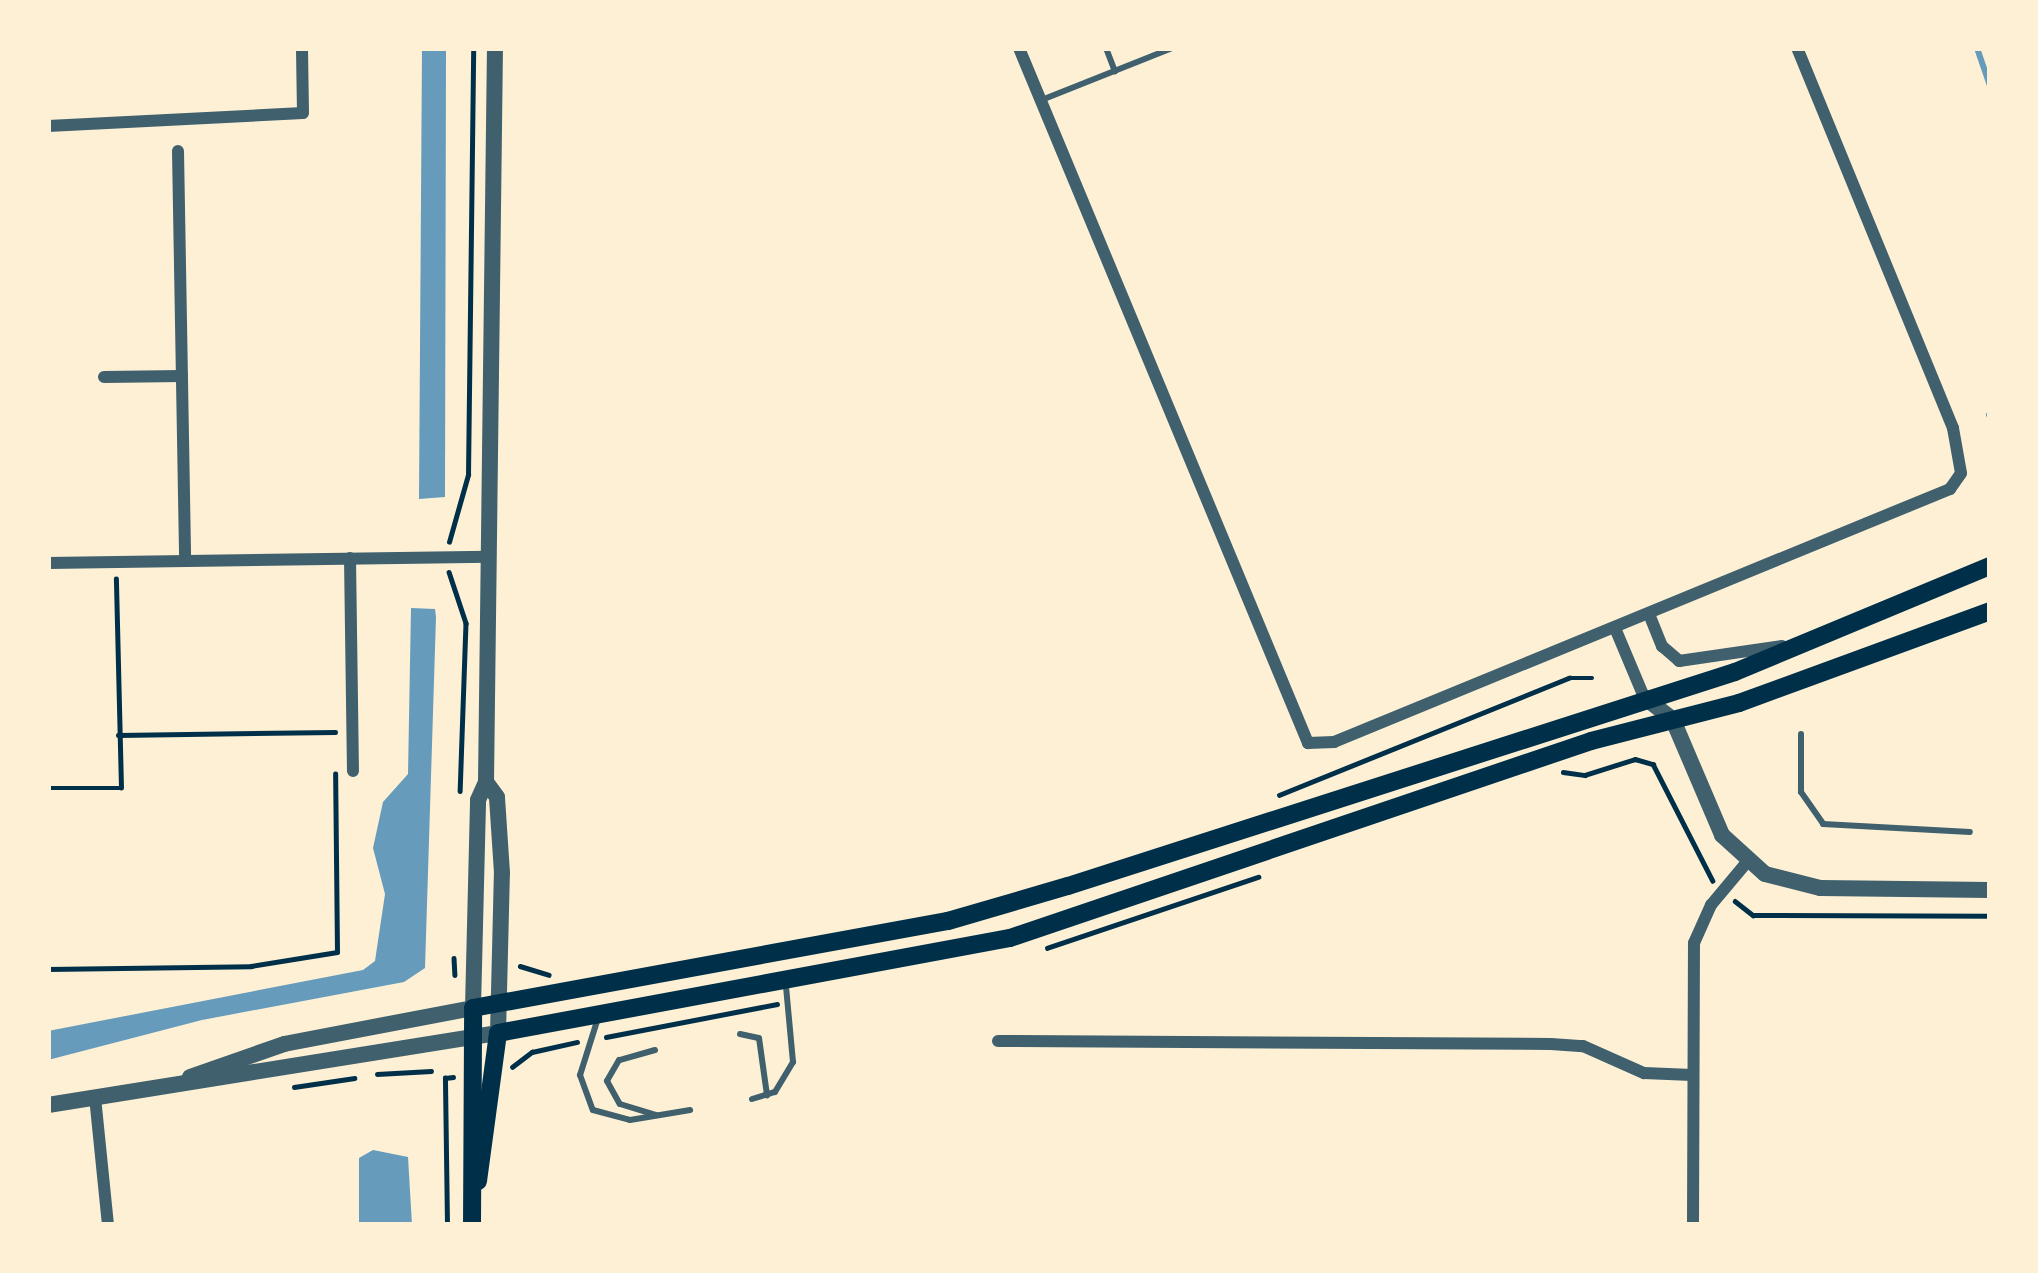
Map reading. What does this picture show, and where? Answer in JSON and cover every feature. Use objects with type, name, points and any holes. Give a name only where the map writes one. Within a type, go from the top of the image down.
[{"type":"main road","points":[[475,1192],[469,1038],[473,1009],[948,920],[1683,686],[1990,566]]},
{"type":"main road","points":[[472,1225],[498,1034],[1010,938],[1591,741],[1673,721],[1990,610]]},
{"type":"street","points":[[48,127],[303,113],[302,48]]},
{"type":"street","points":[[48,1105],[190,1077],[284,1044],[473,1009],[478,800],[486,782],[495,48]]},
{"type":"street","points":[[1019,48],[1294,727],[1308,743],[1334,742],[1950,489],[1961,473],[1953,428],[1797,48]]},
{"type":"street","points":[[178,151],[185,560]]},
{"type":"street","points":[[104,377],[182,376]]},
{"type":"street","points":[[48,563],[489,557]]},
{"type":"street","points":[[350,558],[353,771]]},
{"type":"street","points":[[1649,614],[1662,646],[1679,661],[1795,644]]},
{"type":"street","points":[[1615,628],[1644,698],[1673,721],[1722,835],[1747,862],[1820,889],[1990,890]]},
{"type":"street","points":[[1673,721],[1683,686]]},
{"type":"street","points":[[190,1077],[221,1079],[498,1034],[505,969],[497,797],[486,782]]},
{"type":"street","points":[[1693,1225],[1694,943],[1711,904],[1747,862]]},
{"type":"street","points":[[998,1041],[1551,1043],[1583,1046],[1644,1073],[1692,1075]]},
{"type":"street","points":[[95,1096],[108,1225]]},
{"type":"lane","points":[[1106,48],[1115,71]]},
{"type":"lane","points":[[1041,100],[1171,48]]},
{"type":"lane","points":[[1801,734],[1802,792],[1823,824],[1970,832]]},
{"type":"lane","points":[[752,1099],[767,1095],[788,1079],[793,1062],[785,982]]},
{"type":"lane","points":[[600,1016],[581,1055],[582,1094],[606,1119],[691,1109]]},
{"type":"lane","points":[[740,1034],[759,1038],[767,1095]]},
{"type":"lane","points":[[655,1050],[619,1060],[607,1081],[620,1104],[660,1116]]},
{"type":"path","points":[[459,815],[466,622],[449,557],[450,528],[468,475],[473,48]]},
{"type":"path","points":[[48,788],[121,788],[115,562]]},
{"type":"path","points":[[1268,800],[1569,678],[1592,677]]},
{"type":"path","points":[[118,735],[352,732]]},
{"type":"path","points":[[48,969],[251,966],[337,952],[335,774],[353,771]]},
{"type":"path","points":[[455,955],[449,976],[476,974]]},
{"type":"path","points":[[505,969],[528,966],[563,978]]},
{"type":"path","points":[[445,1078],[447,1225]]},
{"type":"water","points":[[422,48],[446,48],[445,497],[419,499]]},
{"type":"water","points":[[411,608],[435,609],[436,617],[425,968],[404,982],[202,1020],[48,1060],[48,1031],[363,970],[375,961],[385,894],[373,848],[383,802],[408,774]]},
{"type":"water","points":[[373,1150],[408,1157],[412,1225],[359,1225],[359,1158]]},
{"type":"waterway","points":[[1977,48],[1990,85]]}]
